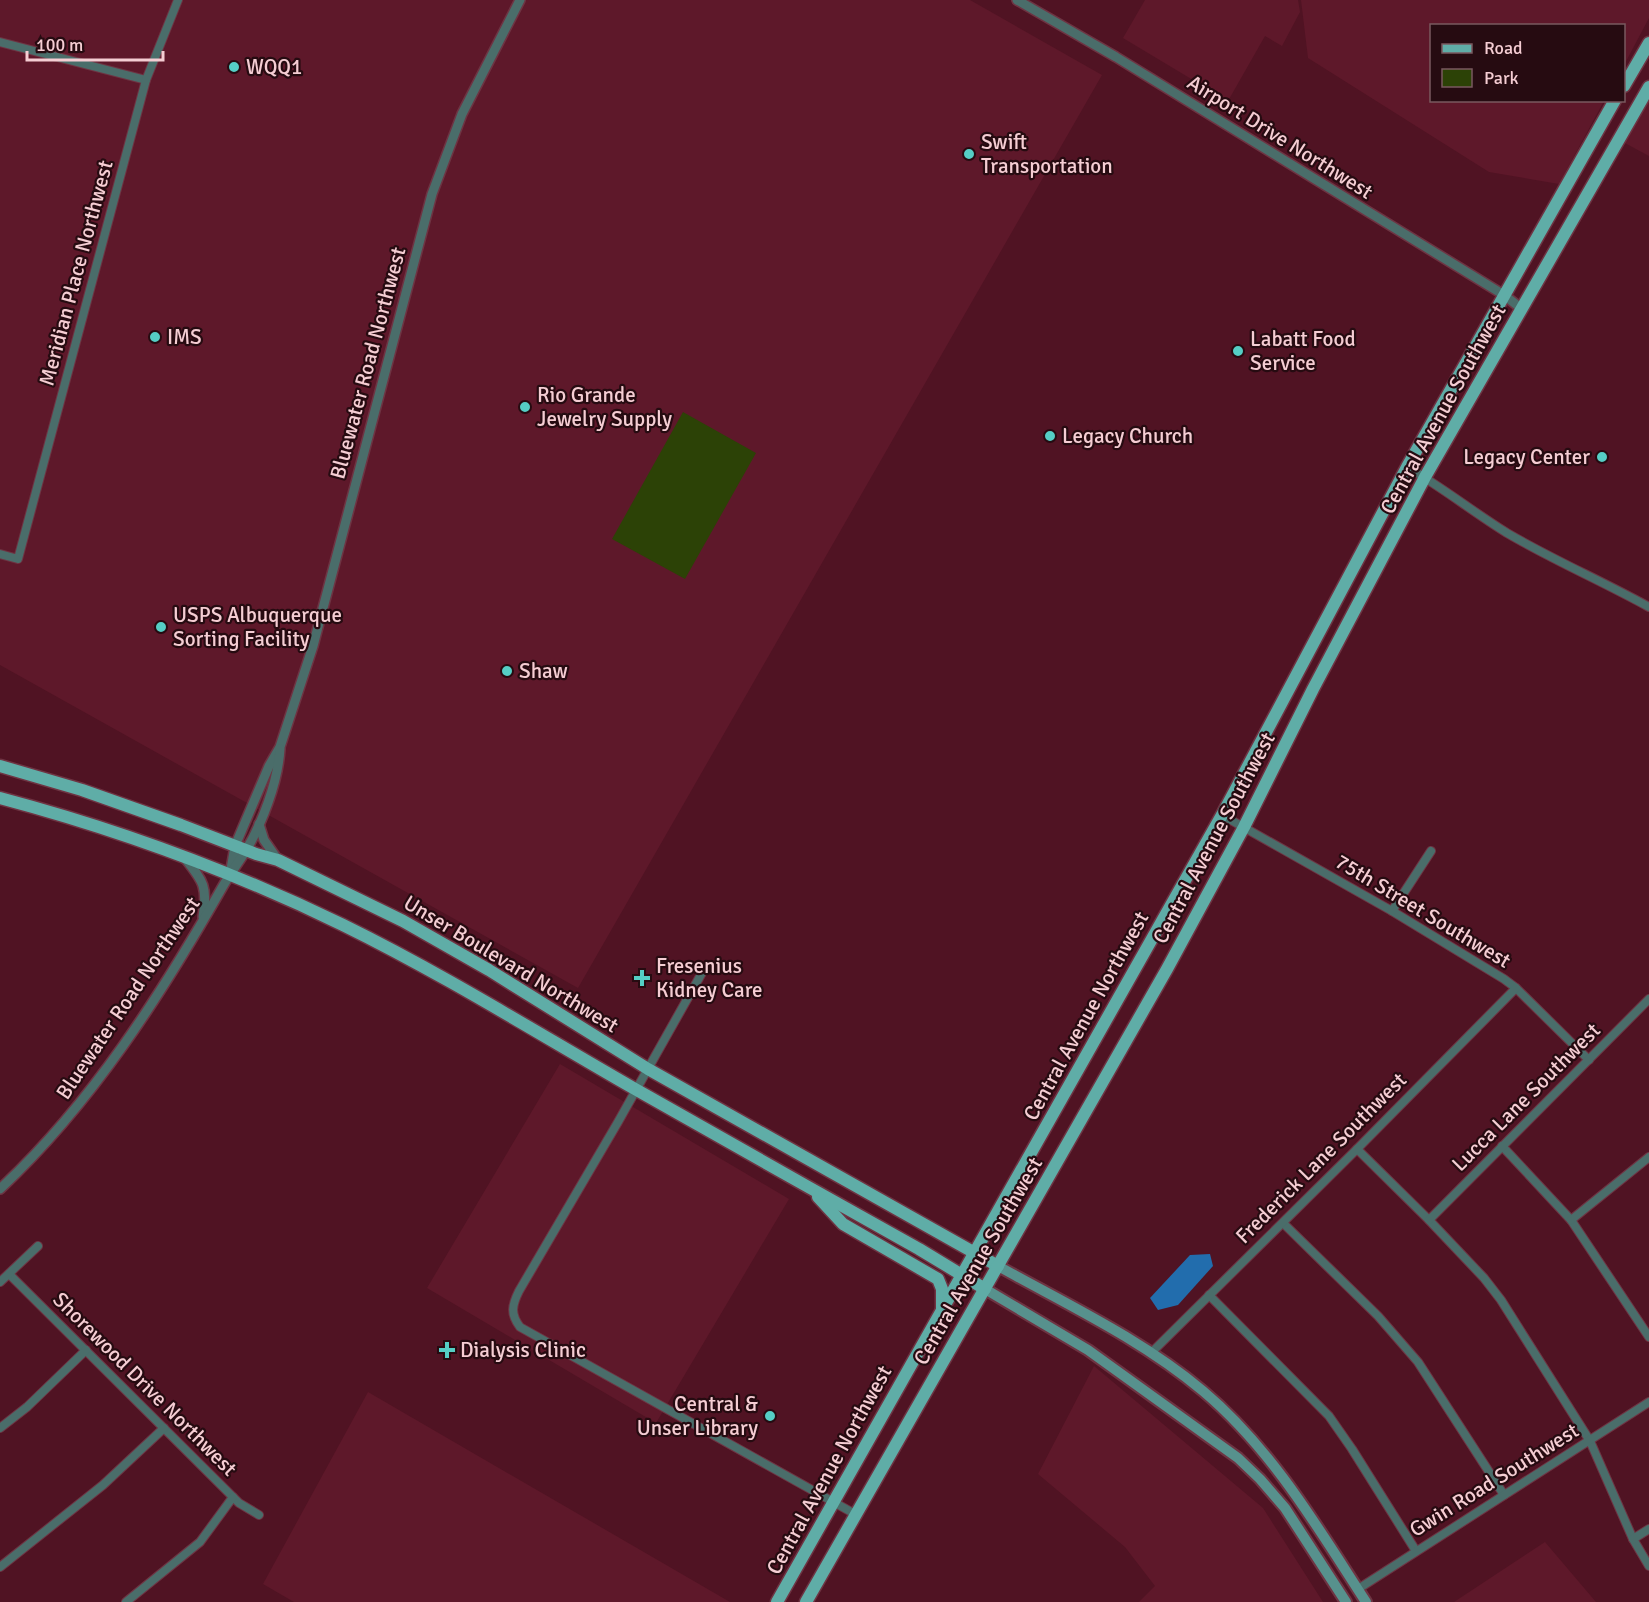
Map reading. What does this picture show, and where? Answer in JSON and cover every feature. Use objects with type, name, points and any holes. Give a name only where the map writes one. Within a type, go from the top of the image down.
[{"type":"main road","points":[[1625,83],[1649,43]]},
{"type":"main road","name":"Central Avenue Southwest","points":[[806,1602],[1167,969],[1244,827],[1313,689],[1425,477],[1649,87]]},
{"type":"main road","name":"Central Avenue Northwest","points":[[777,1602],[1222,816],[1407,468],[1614,102]]},
{"type":"main road","points":[[1460,374],[1478,386]]},
{"type":"main road","name":"Unser Boulevard Northwest","points":[[0,766],[82,790],[278,860],[413,927],[489,970],[648,1069],[998,1266]]},
{"type":"main road","points":[[0,798],[72,819],[184,857],[290,900],[381,944],[985,1288],[1105,1361],[1238,1458],[1285,1508],[1346,1602]]},
{"type":"main road","points":[[808,1187],[843,1224],[938,1280],[942,1289],[942,1311]]},
{"type":"main road","points":[[998,1266],[1152,1352],[1204,1392],[1260,1448],[1301,1502],[1366,1602]]},
{"type":"street","name":"Meridian Place Northwest","points":[[0,554],[18,559],[146,80],[178,0]]},
{"type":"street","name":"Bluewater Road Northwest","points":[[0,1189],[68,1118],[89,1092],[157,995],[230,875],[269,766],[280,747],[313,646],[432,194],[462,114],[520,0]]},
{"type":"street","name":"Airport Drive Northwest","points":[[1017,0],[1116,57],[1504,295],[1522,309]]},
{"type":"street","points":[[0,42],[146,80]]},
{"type":"street","points":[[1407,468],[1425,477],[1480,516],[1534,548],[1649,607]]},
{"type":"street","name":"Bluewater Road Northwest","points":[[240,848],[259,824],[279,771],[280,747]]},
{"type":"street","name":"75th Street Southwest","points":[[1222,816],[1392,911],[1516,988],[1588,1059]]},
{"type":"street","points":[[259,824],[264,840],[278,860]]},
{"type":"street","points":[[1392,911],[1431,851]]},
{"type":"street","points":[[184,857],[202,882],[206,895],[202,924]]},
{"type":"street","points":[[703,971],[519,1291],[512,1311],[514,1319],[520,1327],[834,1500],[855,1514]]},
{"type":"street","name":"Frederick Lane Southwest","points":[[1152,1352],[1516,988]]},
{"type":"street","name":"Lucca Lane Southwest","points":[[1429,1220],[1649,999]]},
{"type":"street","points":[[1502,1146],[1571,1220],[1649,1337]]},
{"type":"street","points":[[1357,1149],[1429,1220],[1484,1278],[1501,1300],[1590,1441],[1633,1539],[1649,1566]]},
{"type":"street","points":[[1571,1220],[1649,1157]]},
{"type":"street","points":[[1283,1222],[1378,1316],[1413,1355],[1504,1495]]},
{"type":"street","points":[[0,1282],[38,1246]]},
{"type":"street","name":"Shorewood Drive Northwest","points":[[9,1274],[233,1497],[259,1515]]},
{"type":"street","points":[[1209,1295],[1329,1416],[1416,1551]]},
{"type":"street","points":[[0,1428],[27,1407],[86,1350]]},
{"type":"street","name":"Gwin Road Southwest","points":[[1358,1588],[1649,1402]]},
{"type":"street","points":[[0,1567],[103,1485],[164,1428]]},
{"type":"street","points":[[126,1602],[200,1542],[233,1497]]},
{"type":"street","points":[[1633,1539],[1649,1529]]},
{"type":"shaded area","points":[[0,0],[970,0],[1102,75],[578,988],[0,665]]},
{"type":"shaded area","points":[[1145,0],[1298,0],[1300,12],[1282,46],[1265,36],[1228,101],[1123,38]]},
{"type":"shaded area","points":[[1301,0],[1649,0],[1649,18],[1625,63],[1625,24],[1430,24],[1430,102],[1603,102],[1559,184],[1489,172],[1308,58]]},
{"type":"shaded area","points":[[1649,99],[1649,156],[1623,142]]},
{"type":"shaded area","points":[[560,1064],[789,1199],[656,1423],[427,1288]]},
{"type":"shaded area","points":[[1094,1366],[1263,1508],[1323,1602],[1139,1602],[1155,1586],[1125,1547],[1038,1474]]},
{"type":"shaded area","points":[[368,1392],[730,1602],[294,1602],[263,1584]]},
{"type":"shaded area","points":[[1545,1542],[1596,1602],[1454,1602]]},
{"type":"green space","points":[[683,412],[756,453],[685,579],[612,539]]},
{"type":"water","points":[[1210,1254],[1213,1266],[1178,1305],[1158,1310],[1150,1298],[1190,1255]]},
{"type":"place","name":"WQQ1","points":[[234,67]]},
{"type":"place","name":"Swift Transportation","points":[[969,154]]},
{"type":"place","name":"IMS","points":[[155,337]]},
{"type":"place","name":"Labatt Food Service","points":[[1238,351]]},
{"type":"place","name":"Rio Grande Jewelry Supply","points":[[525,407]]},
{"type":"place","name":"Legacy Church","points":[[1050,436]]},
{"type":"place","name":"Legacy Center","points":[[1602,457]]},
{"type":"place","name":"USPS Albuquerque Sorting Facility","points":[[161,627]]},
{"type":"place","name":"Shaw","points":[[507,671]]},
{"type":"place","name":"Fresenius Kidney Care","points":[[642,978]]},
{"type":"place","name":"Dialysis Clinic","points":[[447,1350]]},
{"type":"place","name":"Central & Unser Library","points":[[770,1416]]}]
